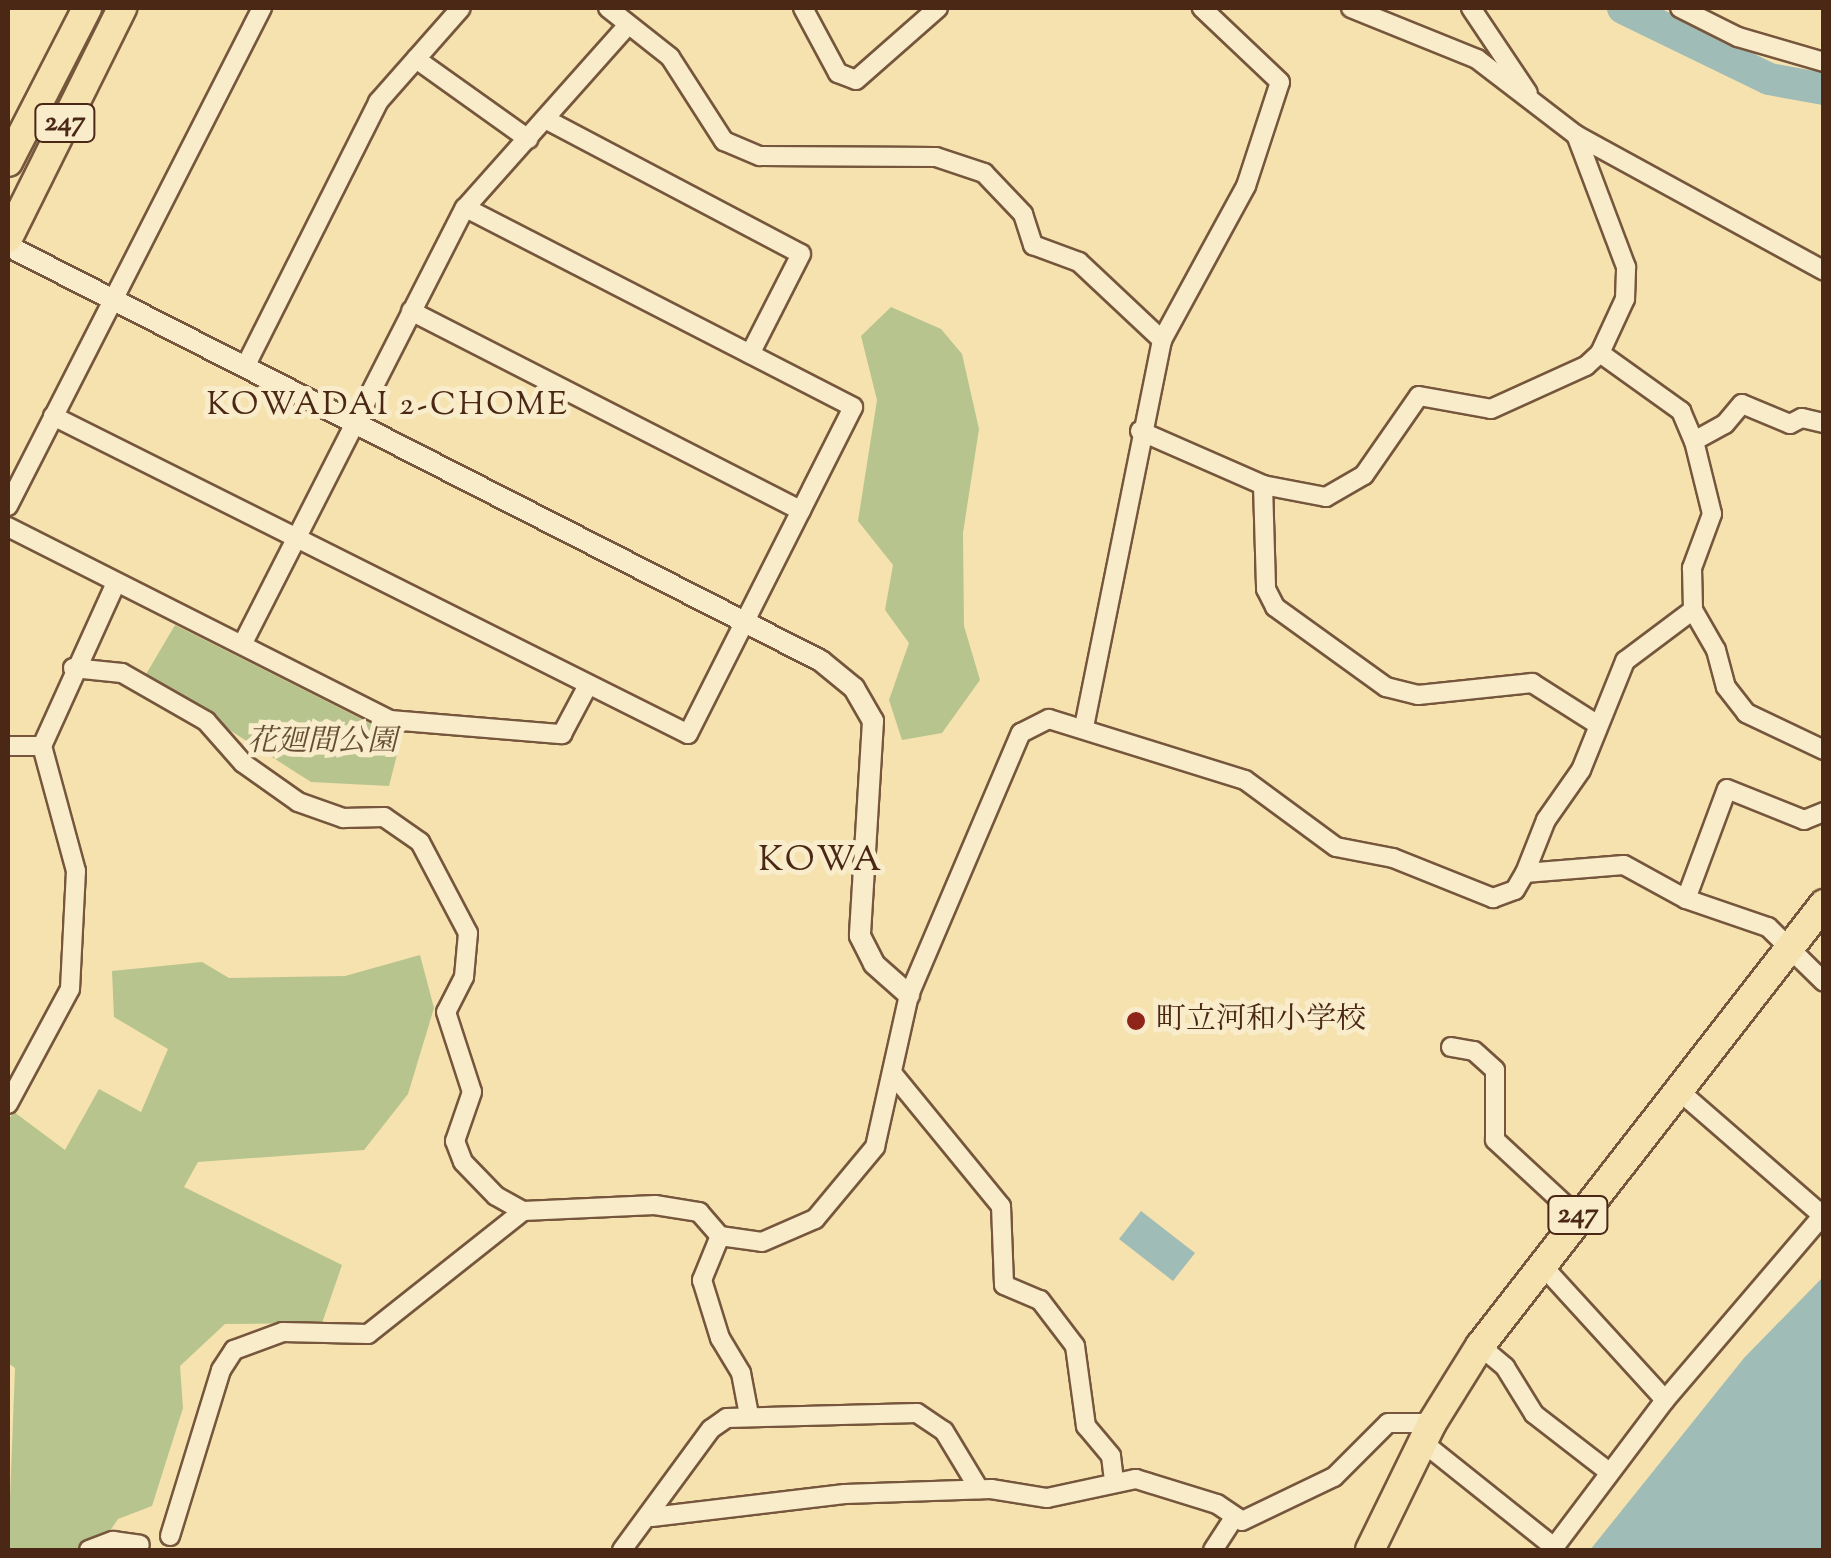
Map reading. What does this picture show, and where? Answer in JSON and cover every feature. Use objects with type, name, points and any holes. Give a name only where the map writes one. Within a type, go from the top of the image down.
[{"type":"highway","name":"247","points":[[8,162],[86,8]]},
{"type":"highway","name":"247","points":[[8,238],[122,8]]},
{"type":"highway","name":"247","points":[[1370,1550],[1429,1433],[1480,1346],[1577,1216],[1824,904]]},
{"type":"street","points":[[8,506],[262,8]]},
{"type":"street","points":[[245,367],[378,102],[461,8]]},
{"type":"street","points":[[608,8],[670,57],[724,141],[760,156],[936,157],[984,173],[1023,214],[1033,245],[1080,262],[1162,340]]},
{"type":"street","points":[[804,8],[838,73],[856,80],[938,8]]},
{"type":"street","points":[[1084,727],[1140,431],[1162,340],[1246,186],[1280,82],[1202,8]]},
{"type":"street","points":[[1351,8],[1477,58],[1576,135],[1824,272]]},
{"type":"street","points":[[1472,8],[1537,106]]},
{"type":"street","points":[[1680,8],[1716,15],[1824,62]]},
{"type":"street","points":[[243,643],[464,208],[628,25]]},
{"type":"street","points":[[416,59],[528,139]]},
{"type":"street","points":[[545,119],[801,254],[750,354]]},
{"type":"street","points":[[1140,431],[1263,485],[1326,497],[1364,475],[1419,396],[1492,410],[1586,366],[1600,353],[1625,299],[1626,268],[1576,135]]},
{"type":"street","points":[[53,416],[688,734],[854,407],[464,208]]},
{"type":"street","points":[[8,246],[822,661],[854,688],[874,721],[860,936],[874,964],[909,995]]},
{"type":"street","points":[[411,311],[801,511]]},
{"type":"street","points":[[1600,353],[1681,411],[1694,442],[1712,514],[1692,568],[1693,610],[1716,650],[1726,688],[1746,713],[1824,750]]},
{"type":"street","points":[[1694,442],[1725,424],[1742,404],[1790,424],[1802,418],[1824,423]]},
{"type":"street","points":[[1263,485],[1266,589],[1275,607],[1386,687],[1418,695],[1532,683],[1595,722]]},
{"type":"street","points":[[8,527],[390,720],[562,734],[588,685]]},
{"type":"street","points":[[8,1104],[42,1052],[70,989],[76,871],[42,746],[73,668],[116,582]]},
{"type":"street","points":[[73,668],[122,673],[206,721],[243,763],[298,802],[343,818],[384,817],[420,842],[468,933],[464,977],[446,1012],[472,1092],[455,1141],[463,1162],[496,1196],[523,1211],[656,1206],[699,1212],[720,1236],[762,1242],[816,1219],[875,1147],[909,995],[1021,733],[1049,720],[1084,727],[1245,780],[1336,847],[1393,858],[1492,898],[1515,890],[1525,873],[1546,820],[1581,770],[1595,722],[1625,661],[1693,610]]},
{"type":"street","points":[[8,746],[42,746]]},
{"type":"street","points":[[1686,899],[1727,788],[1804,820],[1822,816]]},
{"type":"street","points":[[1525,873],[1624,865],[1686,899],[1768,927],[1791,945],[1824,982]]},
{"type":"street","points":[[1451,1047],[1474,1052],[1495,1070],[1495,1140],[1577,1216]]},
{"type":"street","points":[[892,1073],[1001,1206],[1004,1285],[1040,1300],[1076,1346],[1086,1426],[1111,1456],[1114,1480]]},
{"type":"street","points":[[1212,1550],[1234,1518],[1274,1508],[1334,1477],[1388,1423],[1429,1433],[1553,1549],[1664,1400],[1823,1215],[1677,1089]]},
{"type":"street","points":[[90,1550],[114,1541],[136,1548],[177,1543],[221,1370],[234,1350],[283,1332],[368,1334],[523,1211]]},
{"type":"street","points":[[720,1236],[702,1280],[720,1338],[740,1372],[750,1415]]},
{"type":"street","points":[[1541,1264],[1664,1400]]},
{"type":"street","points":[[1480,1346],[1505,1367],[1534,1414],[1610,1472]]},
{"type":"street","points":[[622,1550],[652,1517],[711,1429],[750,1415],[917,1414],[944,1431],[979,1490]]},
{"type":"street","points":[[652,1517],[845,1494],[979,1490],[1047,1498],[1114,1480],[1136,1479],[1200,1499],[1234,1518]]},
{"type":"green space","points":[[891,307],[941,329],[962,354],[979,429],[963,533],[964,626],[980,680],[942,733],[902,740],[889,700],[909,643],[885,610],[893,565],[858,521],[877,400],[861,336]]},
{"type":"green space","name":"花廻間公園","points":[[175,625],[401,739],[389,786],[311,782],[145,676]]},
{"type":"green space","points":[[420,955],[434,1008],[408,1094],[364,1150],[198,1162],[184,1187],[342,1265],[322,1323],[225,1324],[180,1366],[183,1408],[152,1506],[118,1519],[97,1550],[8,1550],[15,1368],[8,1363],[8,1120],[14,1112],[65,1150],[99,1089],[141,1112],[168,1049],[114,1017],[112,971],[202,962],[229,978],[345,976]]},
{"type":"water","points":[[1141,1211],[1195,1253],[1173,1281],[1119,1239]]},
{"type":"water","points":[[1823,1277],[1823,1550],[1590,1550],[1744,1358]]},
{"type":"waterway","points":[[1623,8],[1769,79],[1824,89]]},
{"type":"place","name":"町立河和小学校","points":[[1136,1021]]},
{"type":"district","name":"KOWADAI 2-CHOME","points":[[388,406]]},
{"type":"district","name":"KOWA","points":[[821,862]]}]
